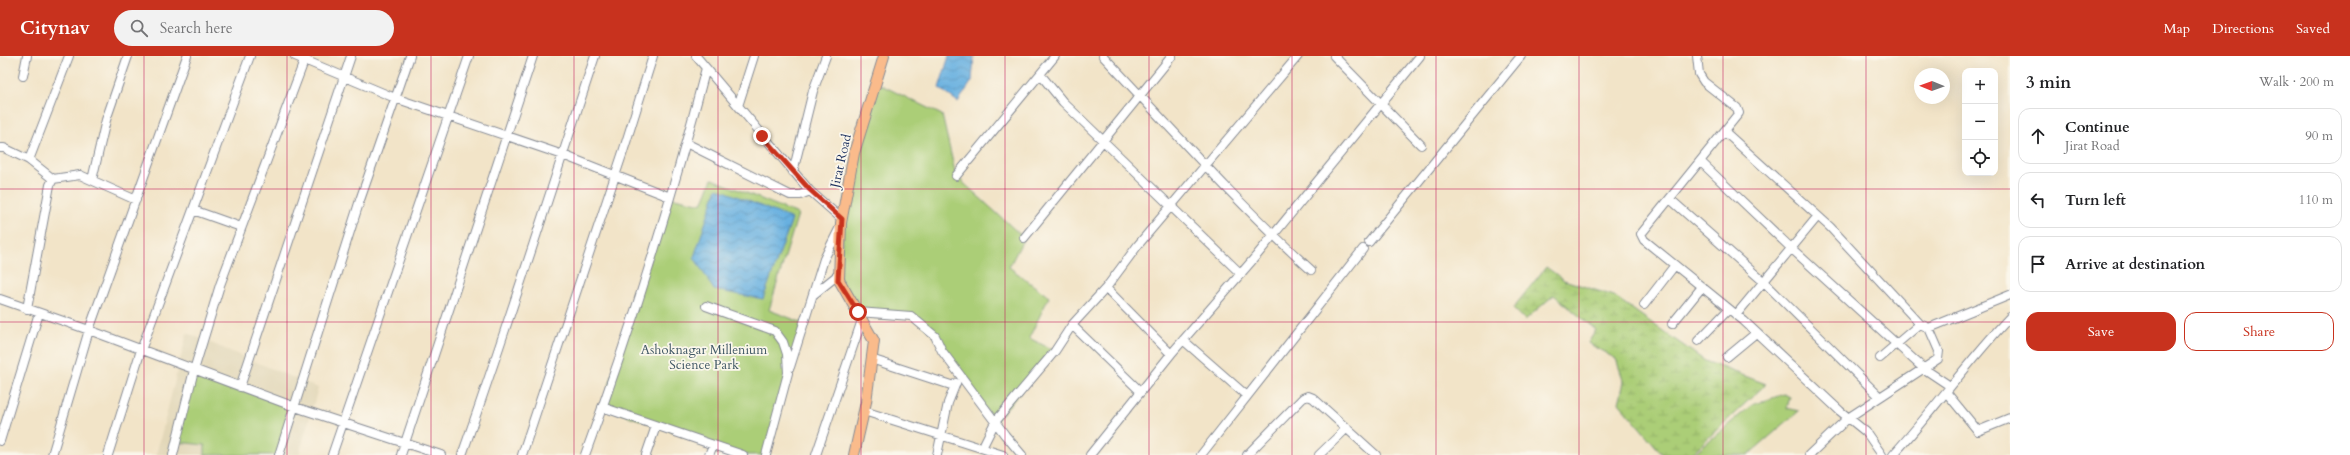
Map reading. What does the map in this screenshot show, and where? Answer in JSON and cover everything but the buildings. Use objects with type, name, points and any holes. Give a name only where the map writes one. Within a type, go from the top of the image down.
[{"type":"main road","name":"Jirat Road","points":[[854,455],[864,410],[874,341],[838,280],[841,222],[854,153],[884,56]]},
{"type":"street","points":[[23,76],[27,56]]},
{"type":"street","points":[[29,160],[69,56]]},
{"type":"street","points":[[92,180],[106,120],[128,56]]},
{"type":"street","points":[[52,455],[90,330],[187,56]]},
{"type":"street","points":[[108,455],[142,350],[250,56]]},
{"type":"street","points":[[295,56],[306,58],[344,78],[395,98],[563,155],[615,177],[670,197]]},
{"type":"street","points":[[240,387],[351,56]]},
{"type":"street","points":[[279,455],[360,200],[410,56]]},
{"type":"street","points":[[332,455],[469,56]]},
{"type":"street","points":[[401,455],[532,56]]},
{"type":"street","points":[[462,455],[497,356],[518,289],[533,250],[595,56]]},
{"type":"street","points":[[522,455],[615,177],[653,56]]},
{"type":"street","points":[[696,56],[793,172],[841,222],[828,249],[812,296],[773,421],[766,455]]},
{"type":"street","points":[[738,106],[754,56]]},
{"type":"street","points":[[793,172],[813,91],[826,56]]},
{"type":"street","points":[[956,176],[1055,56]]},
{"type":"street","points":[[1103,56],[1205,166],[1249,208],[1272,235],[1311,270]]},
{"type":"street","points":[[1024,238],[1172,56]]},
{"type":"street","points":[[982,448],[995,422],[1055,351],[1072,326],[1106,288],[1138,245],[1298,56]]},
{"type":"street","points":[[1334,56],[1380,105],[1421,145]]},
{"type":"street","points":[[1090,455],[1171,354],[1241,274],[1420,56]]},
{"type":"street","points":[[1201,455],[1366,246],[1521,56]]},
{"type":"street","points":[[1697,56],[1700,74],[1704,82],[1737,108],[1739,113],[1737,118],[1641,234],[1644,240],[1736,315],[1848,418],[1866,432],[1882,455]]},
{"type":"street","points":[[173,455],[194,370],[220,285],[306,58]]},
{"type":"street","points":[[585,455],[643,286],[686,143],[706,68]]},
{"type":"street","points":[[1040,74],[1062,102],[1172,206],[1241,274]]},
{"type":"street","points":[[1724,132],[1818,216],[1856,253],[1920,324],[1929,328],[1940,355],[1848,418],[1810,454]]},
{"type":"street","points":[[686,143],[790,195],[800,195],[810,190]]},
{"type":"street","points":[[0,148],[4,148],[29,160],[53,179],[75,175],[92,180],[136,200]]},
{"type":"street","points":[[1701,162],[1791,248],[1948,389],[1978,431],[2010,418]]},
{"type":"street","points":[[27,309],[50,185],[53,179]]},
{"type":"street","points":[[1670,199],[1764,282],[1879,396]]},
{"type":"street","points":[[194,210],[241,227]]},
{"type":"street","points":[[1736,315],[1818,216]]},
{"type":"street","points":[[1644,305],[1675,265]]},
{"type":"street","points":[[812,296],[839,274]]},
{"type":"street","points":[[1672,324],[1702,287]]},
{"type":"street","points":[[1106,288],[1171,354]]},
{"type":"street","points":[[1929,328],[2010,295]]},
{"type":"street","points":[[0,299],[90,330],[240,387],[441,455]]},
{"type":"street","points":[[706,306],[775,331],[787,354],[788,373]]},
{"type":"street","points":[[1698,341],[1729,309]]},
{"type":"street","points":[[0,441],[39,313]]},
{"type":"street","points":[[816,455],[860,316],[911,316],[935,336],[942,351],[995,422],[1022,455]]},
{"type":"street","points":[[1893,455],[1926,419],[1948,389],[2010,317]]},
{"type":"street","points":[[1880,358],[1920,324]]},
{"type":"street","points":[[1072,326],[1141,392]]},
{"type":"street","points":[[1728,357],[1756,333]]},
{"type":"street","points":[[1183,340],[1248,396]]},
{"type":"street","points":[[871,359],[954,386]]},
{"type":"street","points":[[938,455],[940,433],[954,386],[961,376]]},
{"type":"street","points":[[1247,455],[1303,398],[1308,396],[1313,398],[1376,455]]},
{"type":"street","points":[[602,407],[742,455]]},
{"type":"street","points":[[864,410],[940,433],[1003,455]]},
{"type":"street","points":[[646,455],[656,426]]},
{"type":"street","points":[[1319,455],[1347,428]]},
{"type":"street","points":[[709,455],[713,445]]},
{"type":"shaded area","points":[[187,333],[318,388],[299,455],[156,455]]},
{"type":"green space","points":[[877,83],[942,115],[956,176],[1024,238],[1009,267],[1049,297],[1029,338],[1055,351],[995,422],[935,336],[911,316],[858,312],[839,280],[845,200]]},
{"type":"green space","name":"Ashoknagar Millenium Science Park","points":[[712,179],[798,214],[769,310],[803,323],[766,455],[743,455],[602,407],[670,197],[702,204]]},
{"type":"green space","points":[[1546,267],[1564,280],[1614,296],[1705,361],[1766,384],[1690,455],[1663,455],[1619,403],[1624,382],[1616,359],[1588,343],[1596,330],[1554,295],[1525,320],[1513,308]]},
{"type":"green space","points":[[194,370],[295,407],[279,455],[205,455],[205,445],[177,442]]},
{"type":"green space","points":[[1784,394],[1790,397],[1787,408],[1799,411],[1748,455],[1692,455],[1752,405]]},
{"type":"water","points":[[949,56],[974,56],[972,81],[958,102],[939,88]]},
{"type":"water","points":[[717,188],[792,219],[763,299],[714,290],[694,257]]},
{"type":"route","points":[[762,136],[810,190],[842,219],[838,280],[858,312]]}]
